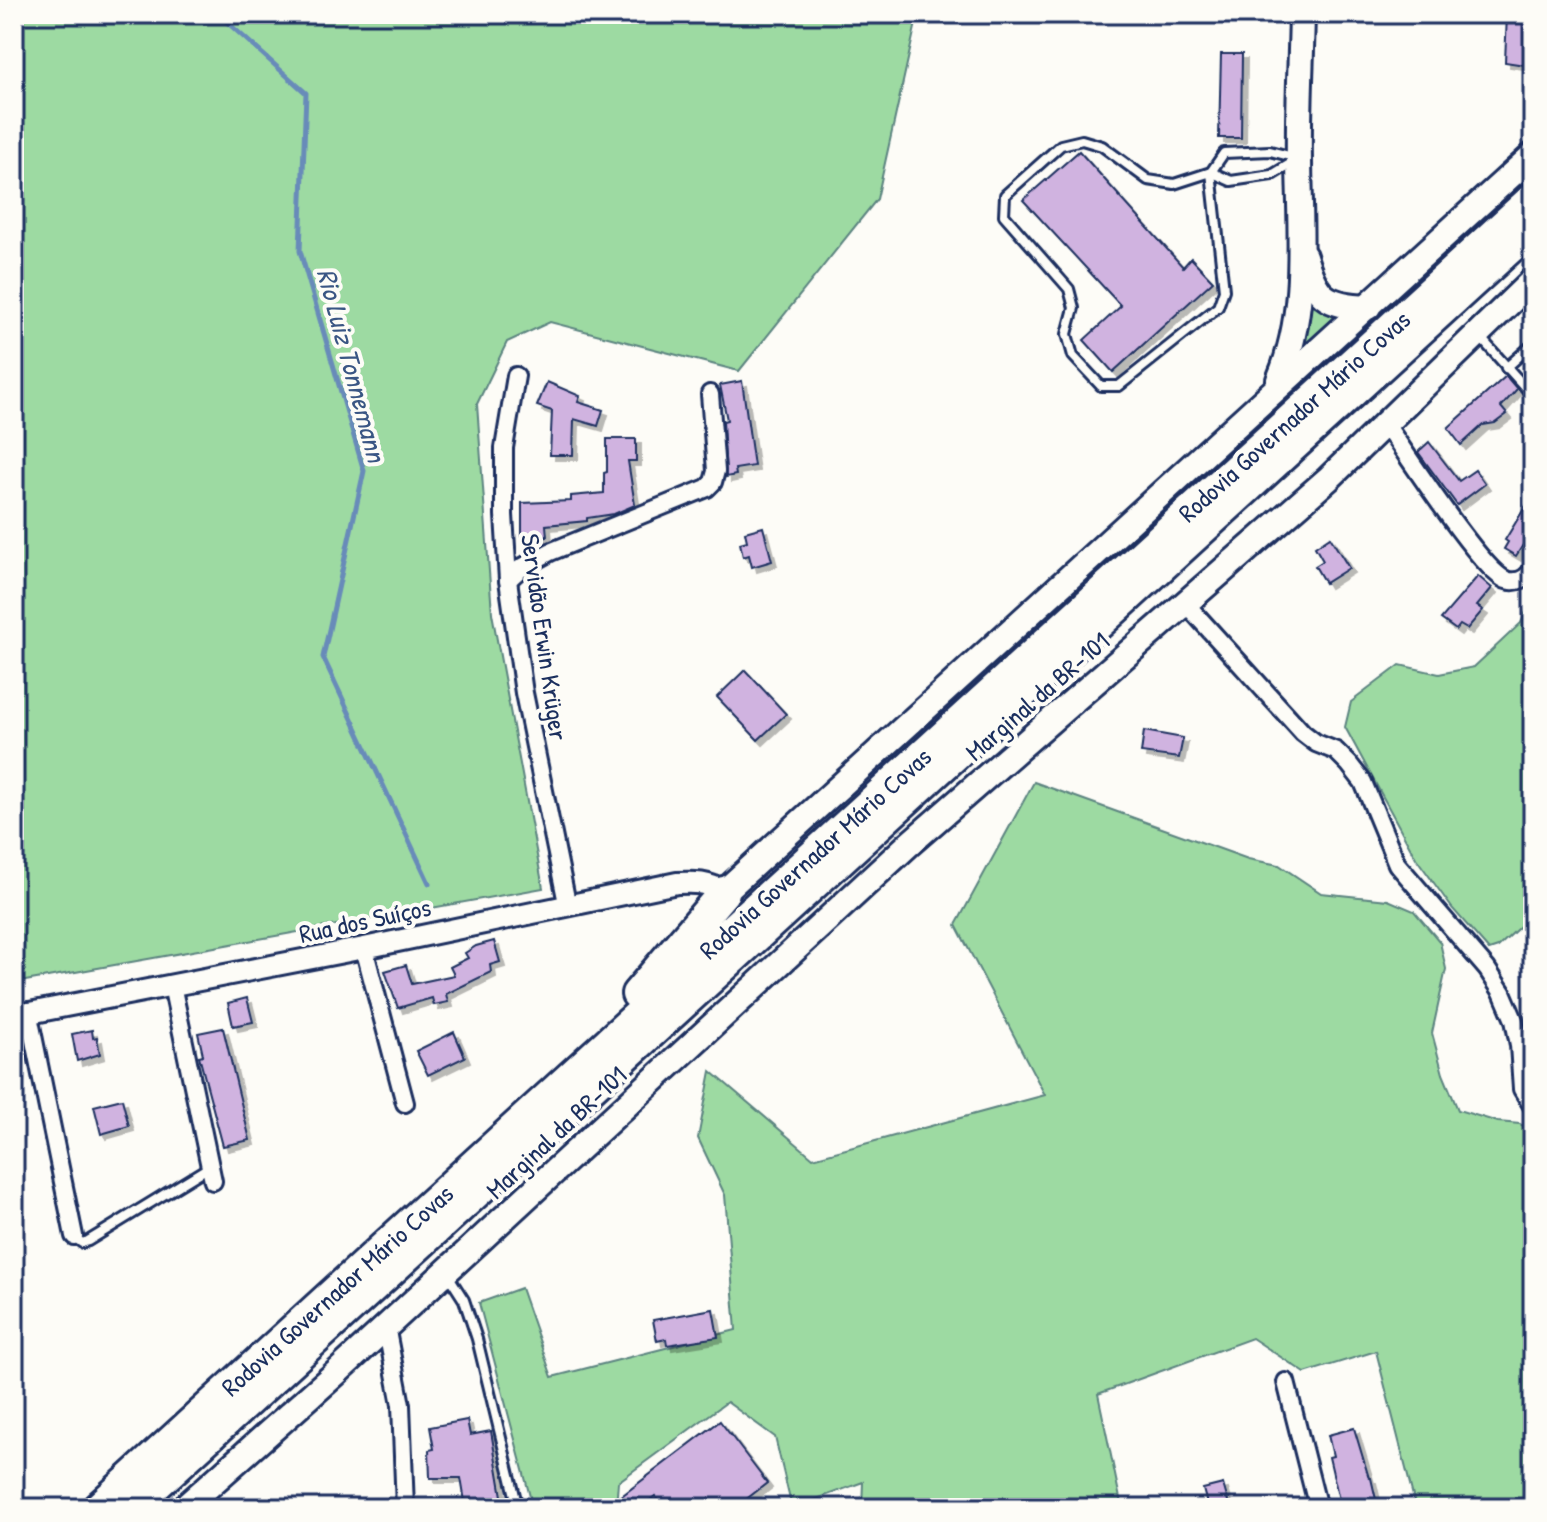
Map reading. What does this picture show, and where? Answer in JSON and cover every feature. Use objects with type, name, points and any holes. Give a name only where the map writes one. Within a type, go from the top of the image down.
[{"type":"highway","name":"Rodovia Governador Mário Covas","points":[[98,1508],[1533,198]]},
{"type":"highway","name":"Rodovia Governador Mário Covas","points":[[131,1508],[1533,227]]},
{"type":"highway","points":[[548,1099],[724,892]]},
{"type":"main road","points":[[1277,387],[1292,349],[1302,249],[1299,159],[1302,14]]},
{"type":"main road","points":[[724,892],[1533,155]]},
{"type":"main road","points":[[1302,249],[1311,278],[1322,295],[1338,306],[1368,307]]},
{"type":"main road","name":"Marginal da BR-101","points":[[184,1508],[908,845],[1187,605],[1386,425],[1533,280]]},
{"type":"street","name":"Servidão Erwin Krüger","points":[[516,376],[504,448],[508,580],[524,693],[567,903]]},
{"type":"street","points":[[508,580],[521,568],[550,552],[707,488],[713,482],[716,471],[710,394]]},
{"type":"street","points":[[1386,425],[1443,506],[1503,579],[1521,580],[1533,569]]},
{"type":"street","points":[[1187,605],[1303,733],[1316,743],[1336,751],[1363,782],[1397,864],[1487,969],[1502,992],[1514,1020],[1522,1089],[1533,1107]]},
{"type":"street","name":"Rua dos Suíços","points":[[21,1014],[364,948],[567,903],[677,883],[713,885],[724,892]]},
{"type":"street","points":[[364,948],[405,1103]]},
{"type":"street","points":[[172,985],[211,1174]]},
{"type":"street","points":[[21,1014],[74,1236]]},
{"type":"street","points":[[386,1326],[401,1405],[405,1508]]},
{"type":"street","points":[[1286,1382],[1318,1508]]},
{"type":"lane","points":[[1211,172],[1224,290],[1218,307],[1119,386],[1101,386],[1073,356],[1067,334],[1074,308],[1069,289],[1004,215],[1005,195],[1061,145],[1082,140],[1102,146],[1148,180],[1174,184],[1211,172],[1224,153],[1270,151],[1299,159]]},
{"type":"lane","points":[[1211,172],[1231,181],[1272,175],[1299,159]]},
{"type":"lane","points":[[1478,335],[1533,396]]},
{"type":"lane","points":[[1506,368],[1533,344]]},
{"type":"lane","points":[[74,1236],[82,1243],[88,1241],[211,1174]]},
{"type":"lane","points":[[446,1271],[464,1300],[477,1339],[518,1508]]},
{"type":"green space","points":[[14,14],[918,14],[877,199],[739,371],[550,322],[507,342],[477,404],[492,613],[543,888],[14,983]]},
{"type":"green space","points":[[1305,279],[1321,303],[1340,317],[1306,355]]},
{"type":"green space","points":[[1533,596],[1533,914],[1498,947],[1489,950],[1452,908],[1416,858],[1345,727],[1351,702],[1400,665],[1439,674],[1474,667],[1521,623]]},
{"type":"green space","points":[[1034,782],[1248,859],[1279,865],[1321,893],[1388,900],[1414,911],[1440,942],[1446,969],[1432,1033],[1443,1074],[1458,1110],[1498,1122],[1520,1124],[1533,1131],[1533,1508],[1416,1508],[1376,1351],[1305,1373],[1252,1338],[1098,1394],[1122,1508],[862,1508],[863,1482],[792,1508],[775,1437],[727,1402],[618,1482],[616,1508],[533,1508],[479,1303],[521,1288],[552,1377],[736,1330],[725,1195],[698,1138],[711,1071],[813,1158],[1045,1095],[956,925]]},
{"type":"building","points":[[1507,14],[1533,14],[1533,34],[1528,33],[1525,65],[1505,62]]},
{"type":"building","points":[[1221,54],[1242,54],[1241,138],[1219,138]]},
{"type":"building","points":[[1079,151],[1183,267],[1191,258],[1213,281],[1113,372],[1084,340],[1121,306],[1023,200]]},
{"type":"building","points":[[1506,376],[1517,389],[1501,407],[1507,414],[1495,423],[1483,425],[1461,445],[1448,428]]},
{"type":"building","points":[[742,381],[754,466],[735,469],[736,475],[726,477],[723,421],[727,420],[720,385]]},
{"type":"building","points":[[547,382],[580,396],[578,402],[603,410],[598,426],[574,419],[573,455],[550,455],[552,411],[537,406]]},
{"type":"building","points":[[607,439],[636,439],[636,461],[628,461],[635,505],[614,514],[587,518],[587,521],[546,525],[547,537],[522,538],[522,503],[571,501],[571,496],[604,493]]},
{"type":"building","points":[[1429,442],[1459,481],[1475,470],[1485,484],[1457,505],[1418,452]]},
{"type":"building","points":[[1533,494],[1533,529],[1516,556],[1504,549],[1508,542],[1505,540]]},
{"type":"building","points":[[763,527],[772,561],[752,567],[749,555],[743,557],[740,543],[747,541],[745,532]]},
{"type":"building","points":[[1330,537],[1349,568],[1325,583],[1315,566],[1323,561],[1315,547]]},
{"type":"building","points":[[1478,576],[1492,588],[1477,606],[1483,610],[1467,629],[1460,625],[1456,630],[1441,619]]},
{"type":"building","points":[[745,670],[786,714],[758,740],[717,697]]},
{"type":"building","points":[[1144,731],[1183,738],[1179,758],[1141,753]]},
{"type":"building","points":[[494,941],[500,962],[490,965],[491,972],[446,994],[448,1002],[434,1005],[432,998],[398,1008],[385,971],[406,965],[412,984],[454,975],[450,967],[468,958],[465,953]]},
{"type":"building","points":[[247,998],[253,1022],[233,1026],[228,1003]]},
{"type":"building","points":[[223,1028],[250,1140],[223,1146],[199,1056],[203,1055],[198,1033]]},
{"type":"building","points":[[92,1030],[93,1038],[97,1037],[100,1054],[77,1061],[72,1034]]},
{"type":"building","points":[[454,1032],[465,1057],[428,1075],[416,1051]]},
{"type":"building","points":[[122,1099],[129,1126],[101,1134],[94,1106]]},
{"type":"building","points":[[713,1309],[718,1337],[667,1345],[666,1339],[657,1341],[653,1320]]},
{"type":"building","points":[[467,1420],[470,1435],[491,1431],[504,1508],[466,1508],[461,1478],[430,1478],[429,1450],[434,1449],[430,1427]]},
{"type":"building","points":[[720,1421],[767,1483],[735,1508],[664,1508],[655,1496],[640,1508],[627,1508],[619,1498]]},
{"type":"building","points":[[1354,1428],[1378,1508],[1341,1508],[1329,1457],[1333,1456],[1328,1435]]},
{"type":"building","points":[[1223,1484],[1230,1508],[1208,1508],[1203,1489]]},
{"type":"waterway","name":"Rio Luiz Tonnemann","points":[[218,14],[306,93],[300,251],[364,471],[323,657],[429,883]]}]
